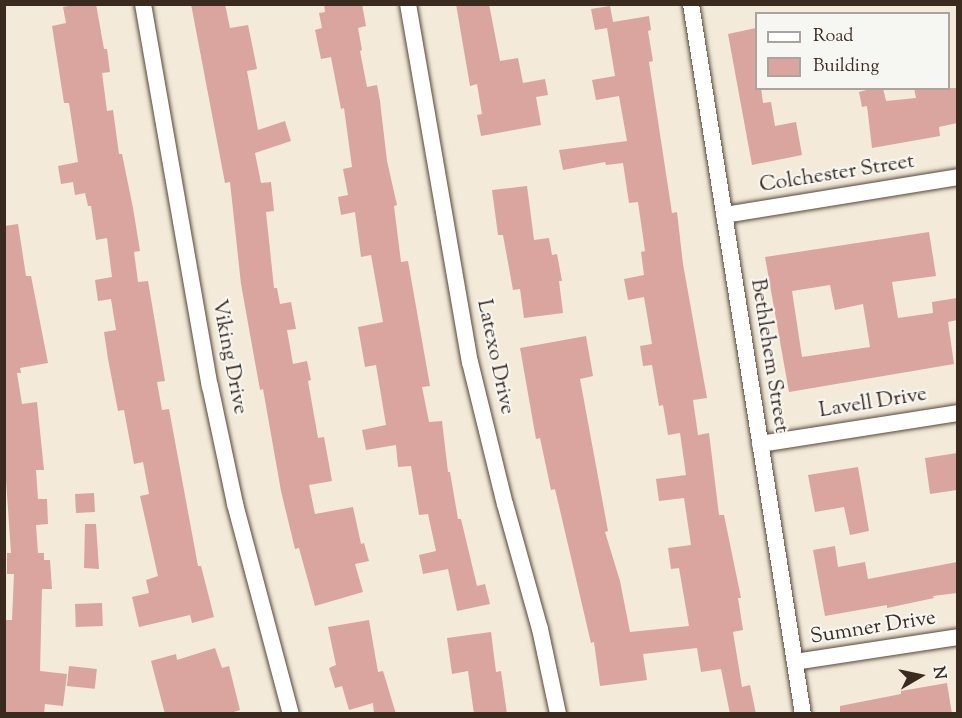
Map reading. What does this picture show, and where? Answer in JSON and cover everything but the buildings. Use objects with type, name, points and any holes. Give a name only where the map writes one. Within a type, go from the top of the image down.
[{"type":"street","name":"Viking Drive","points":[[143,4],[210,386],[232,493],[291,714]]},
{"type":"street","name":"Latexo Drive","points":[[408,4],[471,362],[505,504],[540,629],[558,714]]},
{"type":"street","name":"Bethlehem Street","points":[[691,4],[803,714]]},
{"type":"street","name":"Colchester Street","points":[[724,215],[957,177]]},
{"type":"street","name":"Lavell Drive","points":[[760,444],[957,412]]},
{"type":"street","name":"Sumner Drive","points":[[795,662],[957,638]]}]
